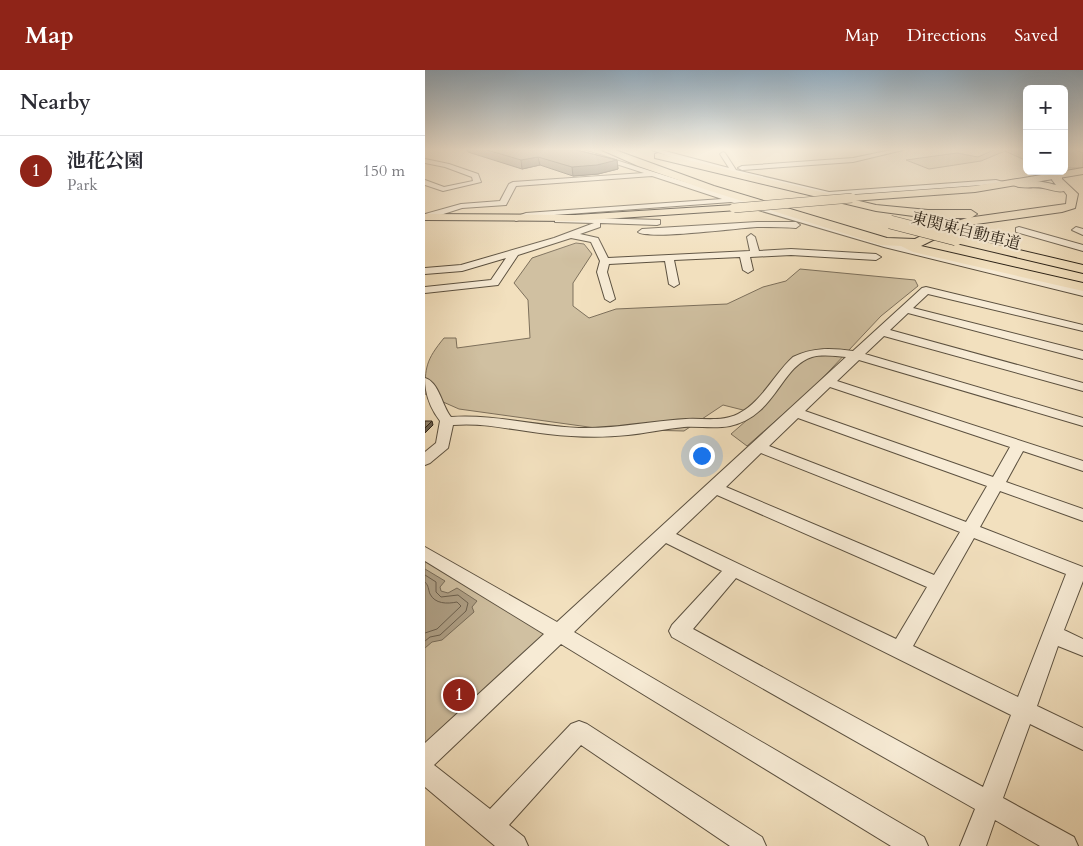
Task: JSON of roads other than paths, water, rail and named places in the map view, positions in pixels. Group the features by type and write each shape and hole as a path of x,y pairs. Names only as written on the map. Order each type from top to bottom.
{"highway":[{"path":"708,186 887,242 905,243 917,243 955,225 1062,209 1071,206 1073,194 1061,186"},
{"path":"730,186 844,217"},
{"name":"東関東自動車道","path":"753,186 1083,278"},
{"path":"778,186 876,208 928,214 991,212"},
{"path":"905,243 903,239 943,223 991,212 1054,202 1063,196 1056,186"},
{"path":"1004,217 988,222 986,227 995,234 1013,242 1083,260"},
{"name":"東関東自動車道","path":"951,241 1083,269"},
{"path":"905,243 913,248 1083,287"}],"main road":[{"path":"425,216 516,218 611,217 735,204 852,198 985,186"}],"street":[{"path":"436,186 443,189 457,186"},
{"path":"425,216 461,206 503,203 512,186"},
{"path":"689,186 735,204 771,212 873,242 1083,293"},
{"path":"798,186 829,194 937,186"},
{"path":"516,218 526,215 735,204"},
{"path":"605,261 644,240 709,218 771,212"},
{"path":"544,218 608,222 644,240 678,246 744,253 822,252 876,256"},
{"path":"425,271 463,268 608,222"},
{"path":"644,240 678,246 749,224 790,225 863,242 873,242"},
{"path":"1019,230 1083,248"},
{"path":"569,235 595,240 605,261 602,272 611,298"},
{"path":"751,237 755,252"},
{"path":"674,284 678,246"},
{"path":"425,290 494,283 514,252"},
{"path":"744,253 748,270"},
{"path":"425,758 550,627 664,535 926,290 1083,328"},
{"path":"906,309 1083,355"},
{"path":"882,332 1083,387"},
{"path":"425,414 445,419 462,419 548,430 587,432 626,431 685,423 729,422 751,412 766,400 792,364 806,355 828,352 856,355 1083,422"},
{"path":"425,382 432,392 437,410 445,419 443,445 425,460"},
{"path":"828,382 1083,466"},
{"path":"795,412 1083,515"},
{"path":"900,650 1019,445"},
{"path":"759,447 1079,572 1052,634 973,846"},
{"path":"714,488 938,584"},
{"path":"664,535 1083,739"},
{"path":"425,553 915,846"},
{"path":"734,569 679,631 1065,846"},
{"path":"1052,634 1083,648"},
{"path":"491,826 579,731 753,846"},
{"path":"425,772 515,846"}],"water":[{"path":"425,569 445,581 440,587 441,591 448,593 457,588 477,601 472,607 474,612 442,640 432,642 425,648"}],"place":[{"name":"池花公園","path":"459,695"}]}
